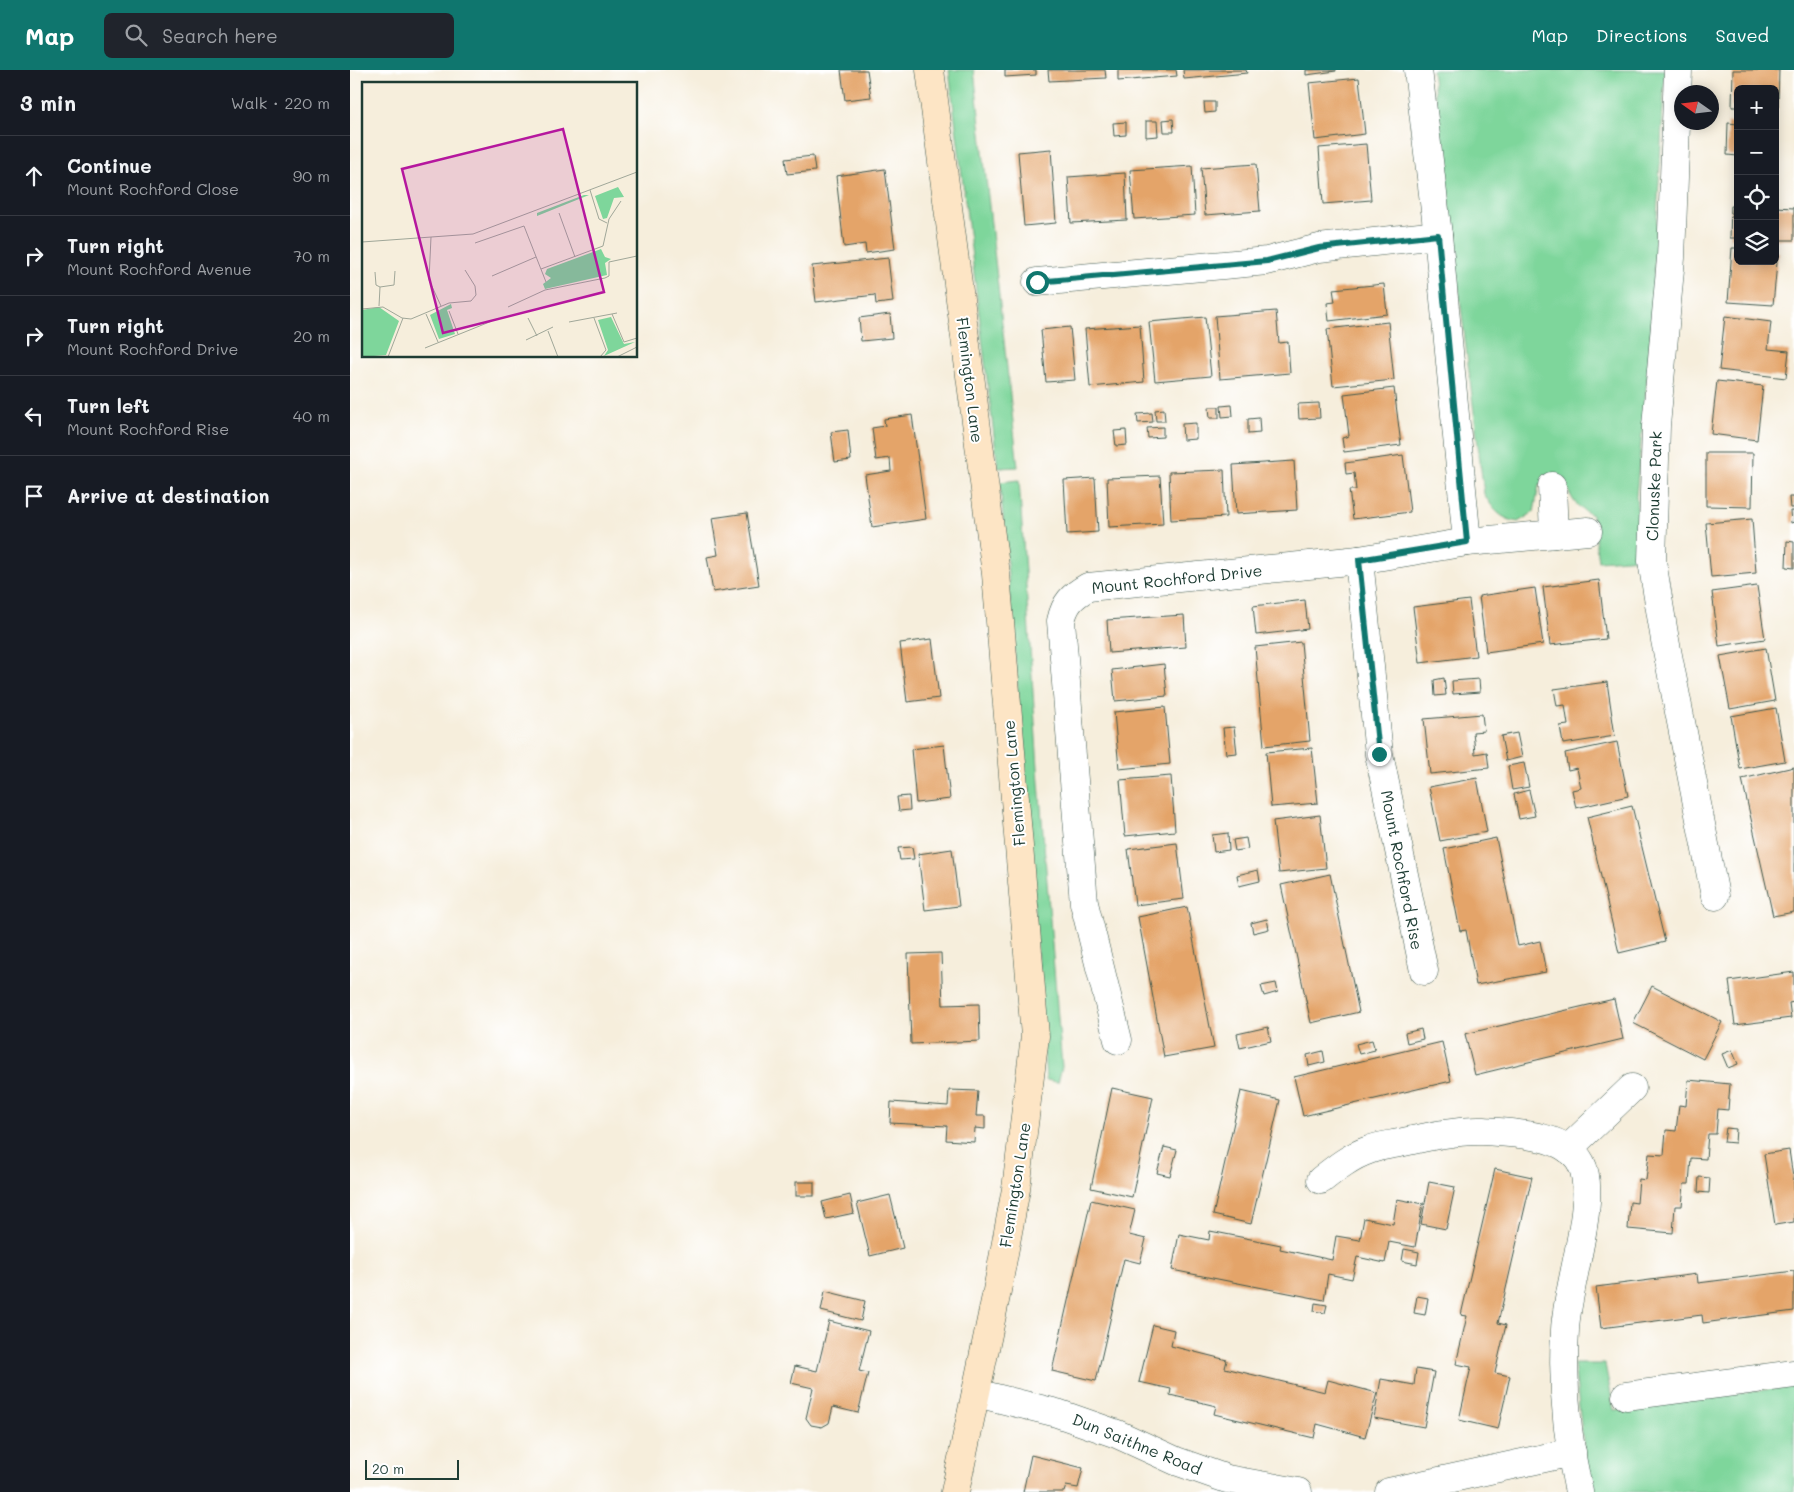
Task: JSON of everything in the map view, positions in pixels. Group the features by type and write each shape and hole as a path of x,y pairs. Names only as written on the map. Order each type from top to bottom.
{"street":[{"name":"Flemington Lane","path":"930,70 996,574 1035,1036 1016,1188 955,1492"},
{"path":"1418,70 1438,235 1467,542"},
{"name":"Clonuske Park","path":"1678,70 1671,258 1656,426 1652,561 1714,896"},
{"path":"1037,282 1267,261 1319,248 1438,235"},
{"path":"1552,486 1554,534"},
{"name":"Mount Rochford Drive","path":"1118,1040 1084,903 1061,621 1064,607 1074,595 1088,587 1359,560 1467,542 1588,531"},
{"name":"Mount Rochford Rise","path":"1359,560 1379,754 1424,971"},
{"path":"1568,1149 1632,1088"},
{"path":"1321,1180 1343,1163 1369,1150 1476,1131 1515,1133 1553,1141 1568,1149 1581,1163 1587,1190 1565,1329 1564,1383 1579,1492"},
{"path":"1626,1396 1794,1374"},
{"name":"Dun Saithne Road","path":"976,1393 1057,1413 1117,1434 1176,1461 1227,1479 1298,1492"},
{"path":"1389,1492 1572,1452"}],"green space":[{"path":"949,70 974,70 1018,467 998,468"},
{"path":"1432,70 1665,70 1650,347 1636,496 1641,558 1598,561 1592,515 1581,509 1574,502 1565,482 1539,485 1534,512 1518,522 1502,516 1484,494"},
{"path":"1019,480 1039,783 1062,1067 1058,1082 1046,1080 1025,774 1000,482"},
{"path":"1574,1364 1605,1364 1614,1410 1794,1386 1794,1492 1589,1492"}],"building":[{"path":"841,70 867,70 871,97 845,100"},
{"path":"1005,70 1036,70 1036,75 1005,77"},
{"path":"1048,70 1105,70 1106,78 1049,81"},
{"path":"1118,70 1176,70 1177,76 1118,81"},
{"path":"1183,70 1246,70 1247,73 1184,79"},
{"path":"1306,70 1336,70 1336,71 1306,75"},
{"path":"1733,70 1779,70 1779,85 1734,85 1734,107 1732,107"},
{"path":"1359,78 1365,134 1315,140 1309,83"},
{"path":"1204,102 1215,102 1215,112 1205,113"},
{"path":"1173,119 1174,132 1164,132 1163,120"},
{"path":"1146,121 1157,121 1158,136 1146,137"},
{"path":"1126,122 1126,135 1114,136 1113,123"},
{"path":"1728,123 1734,124 1734,156 1727,155"},
{"path":"1366,144 1371,200 1323,204 1319,148"},
{"path":"1051,149 1056,223 1024,226 1018,152"},
{"path":"813,156 815,171 787,174 785,159"},
{"path":"1256,164 1260,211 1205,215 1201,168"},
{"path":"1192,166 1195,215 1134,219 1130,170"},
{"path":"885,169 895,249 866,253 865,244 844,247 836,176"},
{"path":"1125,173 1127,220 1071,223 1068,177"},
{"path":"1731,206 1734,206 1734,238 1730,238"},
{"path":"1779,207 1794,208 1794,240 1779,240"},
{"path":"1732,248 1734,248 1734,265 1777,265 1773,305 1728,302"},
{"path":"888,258 893,302 876,304 875,295 816,302 812,266"},
{"path":"1384,284 1387,314 1329,321 1327,303 1335,302 1333,289"},
{"path":"1276,311 1279,343 1288,342 1290,373 1220,379 1215,316"},
{"path":"890,314 892,338 861,341 859,318"},
{"path":"1725,316 1771,322 1768,349 1789,351 1786,378 1719,370"},
{"path":"1205,317 1211,376 1155,381 1149,322"},
{"path":"1388,322 1394,380 1333,386 1327,329"},
{"path":"1140,325 1144,382 1090,387 1085,329"},
{"path":"1070,327 1075,380 1046,382 1041,330"},
{"path":"1717,381 1763,386 1757,440 1711,434"},
{"path":"1394,388 1401,445 1344,452 1342,438 1349,436 1344,394"},
{"path":"1319,403 1320,418 1299,419 1298,404"},
{"path":"1232,405 1233,416 1222,417 1221,406"},
{"path":"1209,407 1219,407 1219,418 1210,418"},
{"path":"1164,409 1165,421 1156,421 1155,410"},
{"path":"1152,413 1153,422 1138,423 1137,414"},
{"path":"912,415 926,519 872,527 865,475 891,471 890,458 876,460 872,428 885,426 884,419"},
{"path":"1259,418 1260,433 1248,434 1248,419"},
{"path":"1196,423 1196,439 1183,440 1182,424"},
{"path":"1163,427 1163,437 1148,438 1147,428"},
{"path":"848,430 851,460 835,462 831,432"},
{"path":"1126,430 1127,445 1116,446 1114,431"},
{"path":"1706,453 1753,453 1752,507 1706,506"},
{"path":"1403,455 1410,512 1353,519 1349,490 1356,490 1354,473 1346,474 1345,463"},
{"path":"1294,461 1297,510 1236,514 1233,465"},
{"path":"1224,470 1226,517 1171,520 1169,472"},
{"path":"1160,476 1163,524 1109,527 1107,478"},
{"path":"1095,478 1098,532 1067,534 1064,480"},
{"path":"1789,497 1794,497 1794,508 1790,508"},
{"path":"1790,511 1794,511 1794,522 1791,523"},
{"path":"747,513 759,585 713,592 707,557 718,555 712,518"},
{"path":"1752,519 1756,573 1711,577 1706,523"},
{"path":"1787,541 1794,542 1794,568 1786,567"},
{"path":"1599,580 1606,639 1550,645 1543,587"},
{"path":"1757,586 1765,639 1719,646 1712,592"},
{"path":"1535,588 1543,644 1486,652 1479,596"},
{"path":"1305,600 1308,629 1256,635 1253,606"},
{"path":"1469,600 1476,656 1420,663 1413,607"},
{"path":"1184,615 1186,647 1109,653 1107,620"},
{"path":"932,639 939,698 907,702 900,643"},
{"path":"1301,642 1310,741 1264,746 1255,647"},
{"path":"1766,648 1775,701 1730,709 1720,656"},
{"path":"1164,664 1167,696 1115,701 1112,670"},
{"path":"1444,678 1446,695 1435,696 1434,680"},
{"path":"1479,679 1480,692 1453,694 1452,681"},
{"path":"1607,682 1615,736 1563,744 1560,726 1568,725 1565,705 1557,706 1554,689"},
{"path":"1165,707 1170,764 1119,769 1114,712"},
{"path":"1776,708 1785,761 1740,769 1731,716"},
{"path":"1482,714 1484,731 1473,732 1475,754 1487,752 1489,768 1430,774 1424,719"},
{"path":"1234,727 1237,753 1226,754 1223,728"},
{"path":"1517,733 1522,757 1506,761 1501,736"},
{"path":"1617,742 1628,796 1576,808 1572,790 1581,788 1577,768 1568,770 1565,753"},
{"path":"944,745 950,799 916,803 911,749"},
{"path":"1312,748 1318,803 1271,807 1266,752"},
{"path":"1524,763 1529,787 1512,790 1508,766"},
{"path":"1794,767 1794,912 1773,916 1742,779"},
{"path":"1171,776 1175,831 1125,836 1120,780"},
{"path":"1477,778 1487,832 1440,841 1429,787"},
{"path":"1529,790 1535,816 1519,819 1514,794"},
{"path":"909,796 910,810 899,811 897,797"},
{"path":"1632,806 1665,942 1619,953 1587,817"},
{"path":"1320,815 1326,868 1279,873 1273,821"},
{"path":"1228,833 1229,850 1214,852 1212,835"},
{"path":"1246,838 1248,849 1235,851 1233,840"},
{"path":"1496,838 1518,946 1540,941 1546,972 1476,985 1466,930 1460,931 1444,849"},
{"path":"1177,843 1184,899 1135,905 1128,849"},
{"path":"912,847 914,859 900,860 898,848"},
{"path":"952,849 959,906 925,910 918,854"},
{"path":"1258,870 1260,881 1239,886 1237,875"},
{"path":"1330,874 1359,1012 1311,1023 1281,885"},
{"path":"1187,907 1214,1048 1164,1057 1138,917"},
{"path":"1267,919 1269,929 1253,933 1251,923"},
{"path":"941,953 943,1005 979,1004 980,1041 911,1044 908,954"},
{"path":"1794,972 1794,1002 1789,1003 1791,1018 1735,1025 1729,981"},
{"path":"1276,983 1278,992 1264,996 1261,986"},
{"path":"1652,986 1722,1022 1703,1059 1633,1023"},
{"path":"1614,999 1623,1039 1475,1075 1465,1034"},
{"path":"1268,1027 1271,1041 1240,1048 1237,1034"},
{"path":"1421,1029 1423,1039 1407,1043 1405,1033"},
{"path":"1372,1040 1375,1050 1359,1054 1356,1044"},
{"path":"1442,1042 1451,1081 1303,1116 1294,1077"},
{"path":"1732,1050 1738,1064 1728,1068 1722,1054"},
{"path":"1323,1051 1325,1062 1309,1066 1307,1055"},
{"path":"1688,1080 1730,1084 1728,1110 1718,1109 1716,1134 1708,1134 1706,1159 1691,1158 1689,1184 1684,1184 1682,1206 1675,1206 1673,1233 1628,1229 1630,1202 1637,1203 1639,1179 1646,1180 1649,1154 1664,1155 1666,1130 1676,1131 1679,1105 1686,1106"},
{"path":"1112,1088 1153,1097 1132,1197 1091,1188"},
{"path":"949,1090 978,1091 976,1116 985,1116 985,1129 975,1128 974,1142 946,1140 947,1126 890,1123 891,1102 948,1106"},
{"path":"1241,1091 1280,1100 1251,1224 1213,1215"},
{"path":"1726,1128 1736,1129 1735,1143 1724,1142"},
{"path":"1164,1147 1177,1150 1170,1176 1157,1173"},
{"path":"1789,1150 1794,1184 1794,1222 1775,1225 1764,1154"},
{"path":"1495,1169 1532,1177 1498,1323 1506,1325 1495,1373 1510,1376 1498,1429 1459,1420 1471,1367 1456,1364 1467,1316 1461,1315"},
{"path":"1699,1177 1710,1178 1709,1193 1698,1192"},
{"path":"796,1182 814,1182 814,1196 796,1196"},
{"path":"1429,1182 1455,1187 1446,1229 1421,1224"},
{"path":"850,1195 854,1213 826,1219 822,1202"},
{"path":"890,1195 903,1248 870,1256 857,1203"},
{"path":"1397,1199 1423,1204 1415,1247 1389,1242 1385,1263 1357,1257 1352,1279 1328,1274 1324,1300 1172,1270 1179,1234 1209,1240 1210,1231 1281,1245 1280,1249 1332,1260 1336,1236 1360,1240 1364,1218 1393,1224"},
{"path":"1091,1200 1135,1210 1129,1235 1146,1239 1140,1263 1124,1259 1096,1381 1052,1371"},
{"path":"1404,1249 1419,1252 1417,1264 1402,1261"},
{"path":"1794,1271 1794,1311 1703,1323 1702,1315 1601,1328 1596,1287 1697,1274 1698,1283"},
{"path":"825,1291 865,1301 861,1321 821,1311"},
{"path":"1417,1296 1428,1298 1425,1315 1414,1313"},
{"path":"1315,1303 1327,1305 1325,1313 1314,1311"},
{"path":"829,1321 869,1331 859,1371 868,1373 858,1413 833,1407 829,1423 822,1427 811,1425 806,1418 813,1388 791,1383 795,1366 817,1371"},
{"path":"1153,1325 1174,1330 1171,1346 1227,1360 1225,1368 1325,1392 1328,1380 1377,1393 1365,1437 1317,1424 1314,1438 1214,1414 1216,1406 1170,1395 1171,1389 1139,1382"},
{"path":"1416,1369 1434,1372 1424,1427 1374,1418 1381,1379 1414,1385"},
{"path":"1031,1455 1083,1468 1078,1488 1066,1486 1064,1492 1023,1492"}],"route":[{"path":"1037,282 1267,261 1319,248 1438,235 1467,542 1359,560 1379,754"}]}
